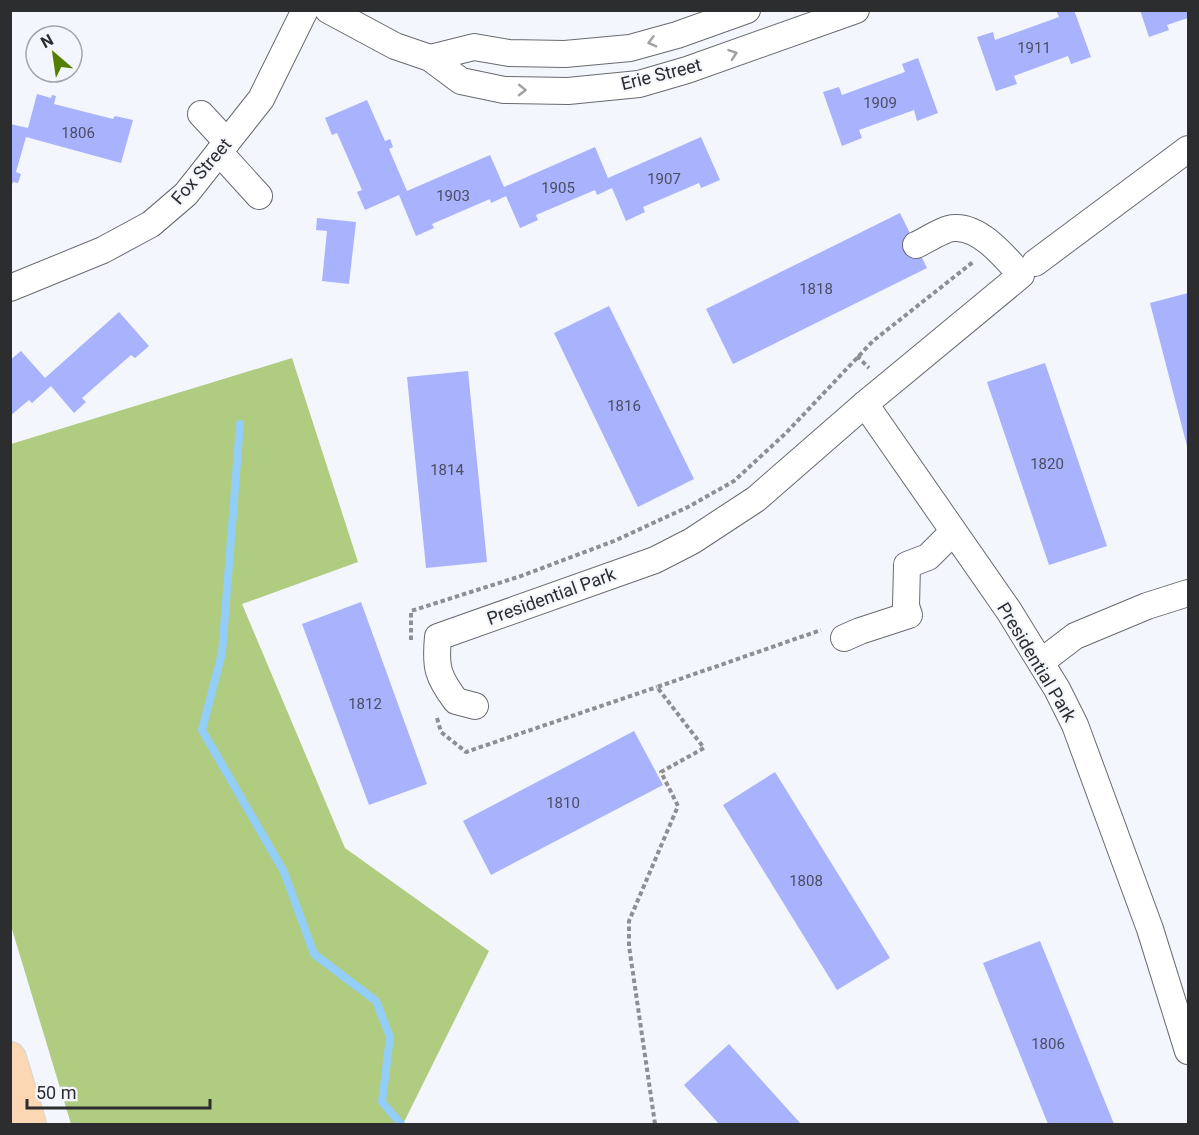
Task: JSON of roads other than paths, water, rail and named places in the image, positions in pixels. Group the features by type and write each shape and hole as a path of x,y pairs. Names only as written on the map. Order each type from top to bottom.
{"main road":[{"path":"10,1058 30,1125"}],"street":[{"name":"Fox Street","path":"10,288 103,250 151,224 186,194 261,99 304,10"},
{"name":"Erie Street","path":"328,10 395,46 430,58 461,81 504,90 567,91 639,84 687,70 856,10"},
{"name":"Erie Street","path":"430,58 474,47 509,53 565,54 630,48 677,35 747,10"},
{"path":"490,87 494,50"},
{"path":"201,114 259,196"},
{"name":"Presidential Park","path":"475,706 456,701 441,680 436,656 438,637 655,560 692,541 756,499 865,404 1028,269 1188,149"},
{"path":"916,245 953,227 976,233 1028,269"},
{"name":"Presidential Park","path":"865,404 1041,662 1075,725 1150,929 1188,1051"},
{"path":"835,633 860,631 909,615 906,606 907,565 928,556 954,532"},
{"path":"1041,662 1075,636 1147,606 1188,593"}],"waterway":[{"path":"240,424 222,653 202,730 284,872 314,954 376,1001 390,1037 382,1102 401,1124"}]}
